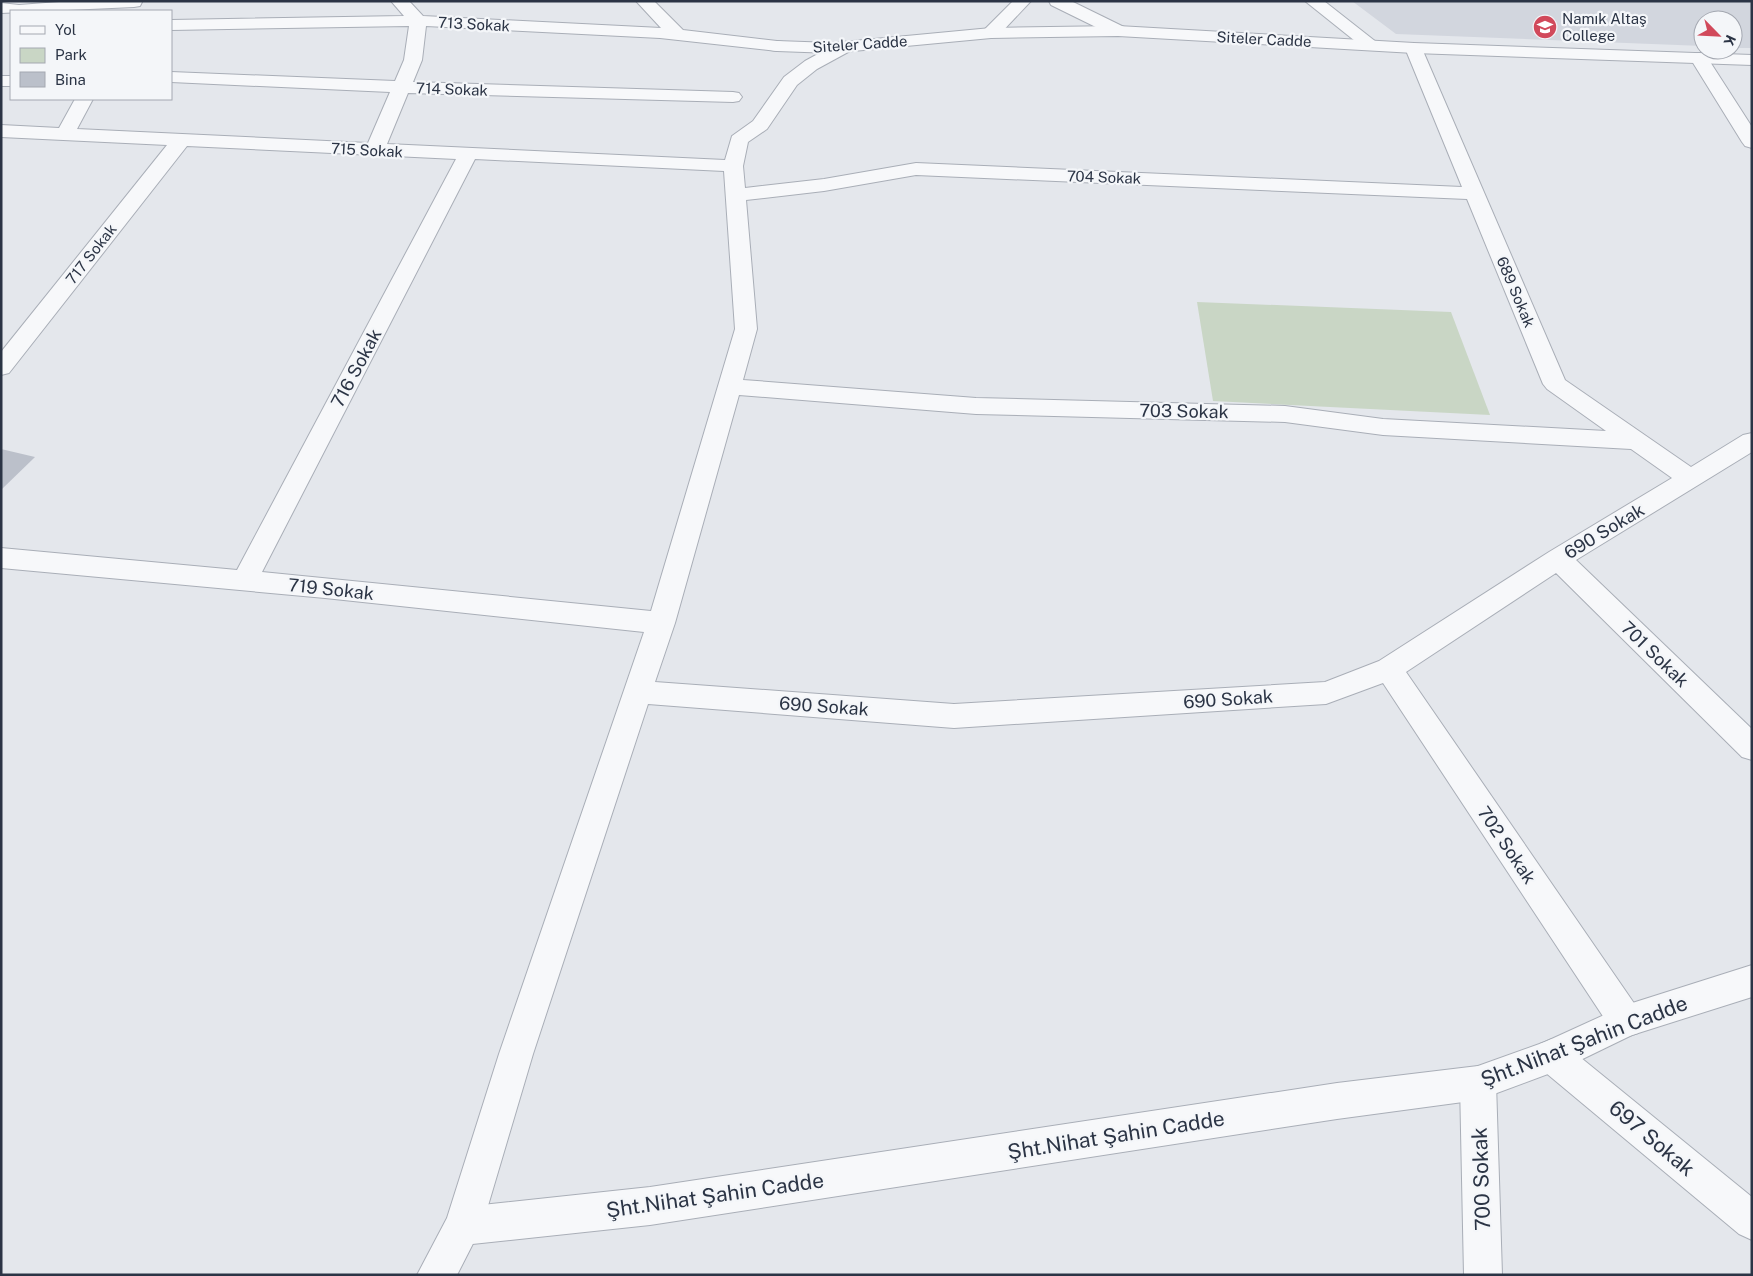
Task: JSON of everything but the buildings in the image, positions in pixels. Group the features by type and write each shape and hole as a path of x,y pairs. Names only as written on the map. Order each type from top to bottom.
{"street":[{"path":"376,150 413,60 418,21 399,1"},
{"path":"644,1 678,35"},
{"path":"991,33 1023,1"},
{"path":"1057,1 1118,31"},
{"path":"1313,1 1371,45"},
{"path":"1,8 19,10 134,2"},
{"name":"713 Sokak","path":"172,25 418,21 678,35 777,46"},
{"name":"Siteler Cadde","path":"777,46 844,47 991,33 1118,31 1414,48 1693,58"},
{"path":"436,1275 463,1226 519,1045 660,623 746,329 736,195 736,153 760,124 790,81 811,65 844,47"},
{"name":"689 Sokak","path":"1414,48 1555,384 1691,478"},
{"path":"1700,60 1752,142"},
{"name":"714 Sokak","path":"172,77 733,98"},
{"path":"65,134 83,100"},
{"name":"715 Sokak","path":"1,132 468,155 736,153"},
{"name":"717 Sokak","path":"1,368 181,140"},
{"name":"716 Sokak","path":"244,580 468,155"},
{"name":"704 Sokak","path":"736,195 824,185 916,169 1474,193"},
{"name":"703 Sokak","path":"730,387 976,406 1285,414 1383,427 1637,441"},
{"name":"690 Sokak","path":"636,692 954,716 1326,692 1389,669 1558,559 1752,441"},
{"name":"719 Sokak","path":"1,558 244,580 660,623"},
{"name":"701 Sokak","path":"1558,559 1752,748"},
{"name":"702 Sokak","path":"1389,669 1626,1021"},
{"name":"Şht.Nihat Şahin Cadde","path":"463,1226 650,1206 1318,1104 1478,1083 1552,1056 1626,1021 1752,981"},
{"name":"697 Sokak","path":"1552,1056 1752,1221"},
{"name":"700 Sokak","path":"1478,1083 1483,1275"}],"shaded area":[{"name":"Namık Altaş College","path":"1352,1 1752,1 1752,48 1743,48 1743,10 1693,10 1693,46 1396,34"}],"green space":[{"path":"1197,302 1451,312 1490,415 1213,401"}],"place":[{"name":"Namık Altaş College","path":"1545,27"}]}
